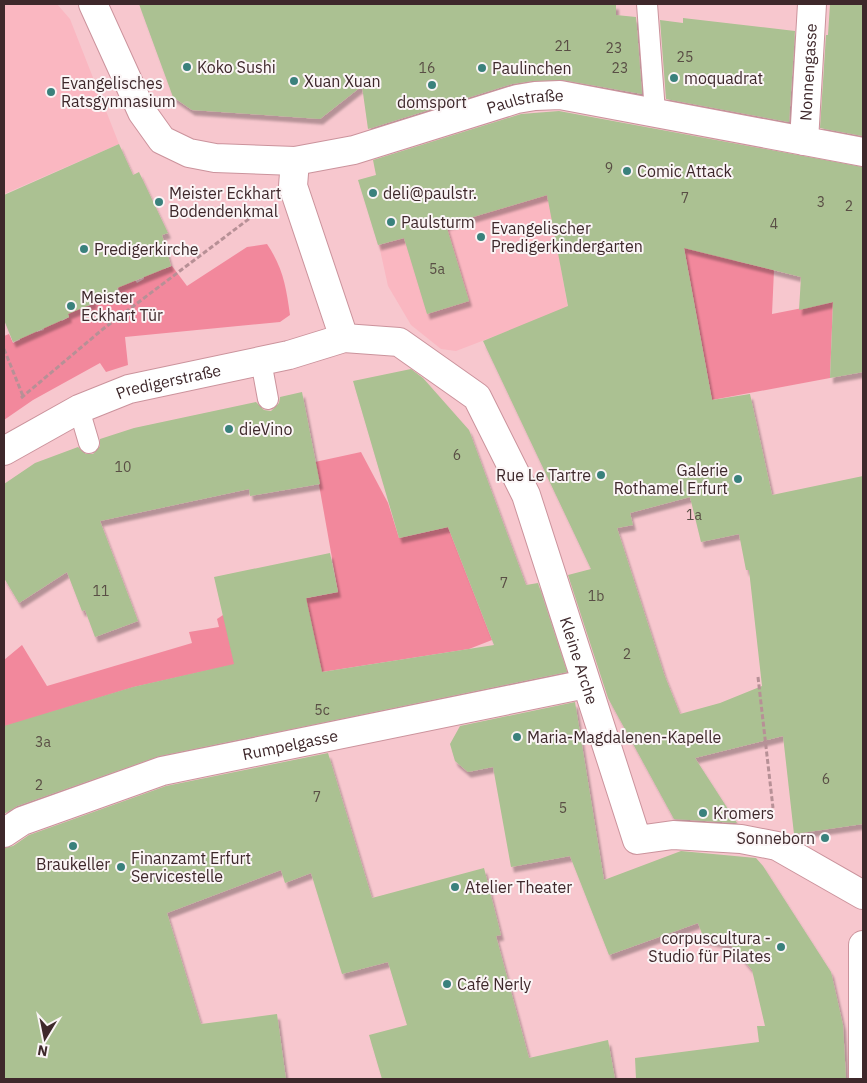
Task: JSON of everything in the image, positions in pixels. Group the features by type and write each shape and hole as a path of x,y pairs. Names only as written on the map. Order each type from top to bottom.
{"street":[{"name":"Paulstraße","path":"94,4 142,112 162,140 189,153 294,173 354,150 517,99 560,95 863,152"},
{"name":"Nonnengasse","path":"804,141 812,4"},
{"path":"294,173 344,338"},
{"name":"Predigerstraße","path":"4,451 78,409 129,389 289,355 344,338 398,342 433,365"},
{"name":"Kleine Arche","path":"433,365 477,396 526,496 638,840 673,835 742,839 777,846 863,895"},
{"name":"Rumpelgasse","path":"4,833 36,816 162,770 312,738 586,684"},
{"path":"863,945 863,1079"}],"lane":[{"path":"647,4 654,112"},
{"path":"261,360 268,399"},
{"path":"78,409 88,443"}],"path":[{"path":"16,402 294,173"},
{"path":"4,348 23,396"},
{"path":"758,677 777,846"}],"shaded area":[{"name":"Evangelisches Ratsgymnasium","path":"4,4 57,4 70,19 119,144 4,194"},
{"name":"Evangelischer Predigerkindergarten","path":"545,122 559,257 568,308 456,351 441,349 411,325 388,286 379,245 404,238"},
{"path":"682,237 737,261 774,270 772,314 833,302 830,378 712,400"},
{"path":"267,244 280,269 287,295 290,315 280,322 125,337 128,365 106,372 100,363 33,400 4,420 4,336 9,334 13,343 20,340 16,330 33,323 37,332 44,330 41,320 58,312 62,321 69,317 66,309 84,300 87,307 95,303 92,297 109,290 111,294 119,291 118,286 134,279 137,283 144,279 143,275 162,266 164,269 172,266 187,286 247,247"},
{"path":"361,452 388,503 399,538 448,527 492,640 469,649 322,672 228,666 134,687 49,713 37,772 4,785 4,660 22,645 47,686 192,643 189,632 219,627 217,619 223,615 338,592 315,462"}],"building":[{"path":"139,4 616,4 616,15 636,17 642,94 563,80 532,81 512,84 368,129 362,86 320,119 192,110 173,97"},
{"path":"830,4 863,4 863,136 820,128"},
{"path":"683,18 795,31 789,122 666,99 660,20 683,23"},
{"path":"559,111 863,167 863,372 830,378 833,302 799,310 801,277 684,248 712,400 750,394 772,495 863,476 863,824 794,834 783,736 695,758 737,823 674,819 608,698 568,575 591,569 483,341 568,306 547,195 446,225 469,301 427,314 404,238 378,245 358,180 376,175 373,160 521,114","holes":["690,497 701,542 739,534 746,570 749,570 762,686 720,703 680,714 664,674 617,528 633,525 630,513"]},
{"name":"Predigerkirche","path":"119,144 133,175 139,172 168,233 162,235 171,266 117,288 118,291 93,299 94,303 68,314 69,317 13,342 4,320 4,195"},
{"path":"411,369 423,378 469,430 526,585 538,583 567,672 159,756 17,806 4,814 4,726 133,687 234,664 214,577 330,553 338,592 306,598 322,672 494,645 448,527 399,538 353,381"},
{"path":"302,392 320,484 250,496 249,489 100,521 138,621 95,637 85,610 82,611 67,572 19,603 4,578 4,484 35,463 78,447 86,454 93,454 100,446 100,439 134,428 256,402 264,410 271,411 279,403 280,397"},
{"path":"575,702 604,880 681,851 756,858 831,972 843,1025 846,1079 636,1079 635,1058 759,1042 757,1026 765,1026 752,970 731,945 704,939 698,923 609,955 570,856 511,867 493,767 468,772 455,761 450,744 460,726"},
{"path":"328,753 372,898 484,868 501,935 496,936 529,1058 608,1040 615,1079 382,1079 369,1035 407,1025 388,962 342,974 311,873 285,883 281,870 167,913 201,1024 277,1014 286,1079 4,1079 4,848 13,846 29,835 166,786"}],"place":[{"name":"Koko Sushi","path":"187,67"},
{"name":"Paulinchen","path":"482,68"},
{"name":"moquadrat","path":"674,78"},
{"name":"Xuan Xuan","path":"294,81"},
{"name":"domsport","path":"432,85"},
{"name":"Evangelisches Ratsgymnasium","path":"51,92"},
{"name":"Comic Attack","path":"627,171"},
{"name":"deli@paulstr.","path":"373,193"},
{"name":"Meister Eckhart Bodendenkmal","path":"159,202"},
{"name":"Paulsturm","path":"391,222"},
{"name":"Evangelischer Predigerkindergarten","path":"481,237"},
{"name":"Predigerkirche","path":"84,249"},
{"name":"Meister Eckhart Tür","path":"71,306"},
{"name":"dieVino","path":"229,429"},
{"name":"Rue Le Tartre","path":"601,475"},
{"name":"Galerie Rothamel Erfurt","path":"738,479"},
{"name":"Maria-Magdalenen-Kapelle","path":"517,737"},
{"name":"Kromers","path":"703,813"},
{"name":"Sonneborn","path":"825,838"},
{"name":"Braukeller","path":"73,846"},
{"name":"Finanzamt Erfurt Servicestelle","path":"121,867"},
{"name":"Atelier Theater","path":"455,887"},
{"name":"corpuscultura - Studio für Pilates","path":"781,947"},
{"name":"Café Nerly","path":"447,984"}]}
